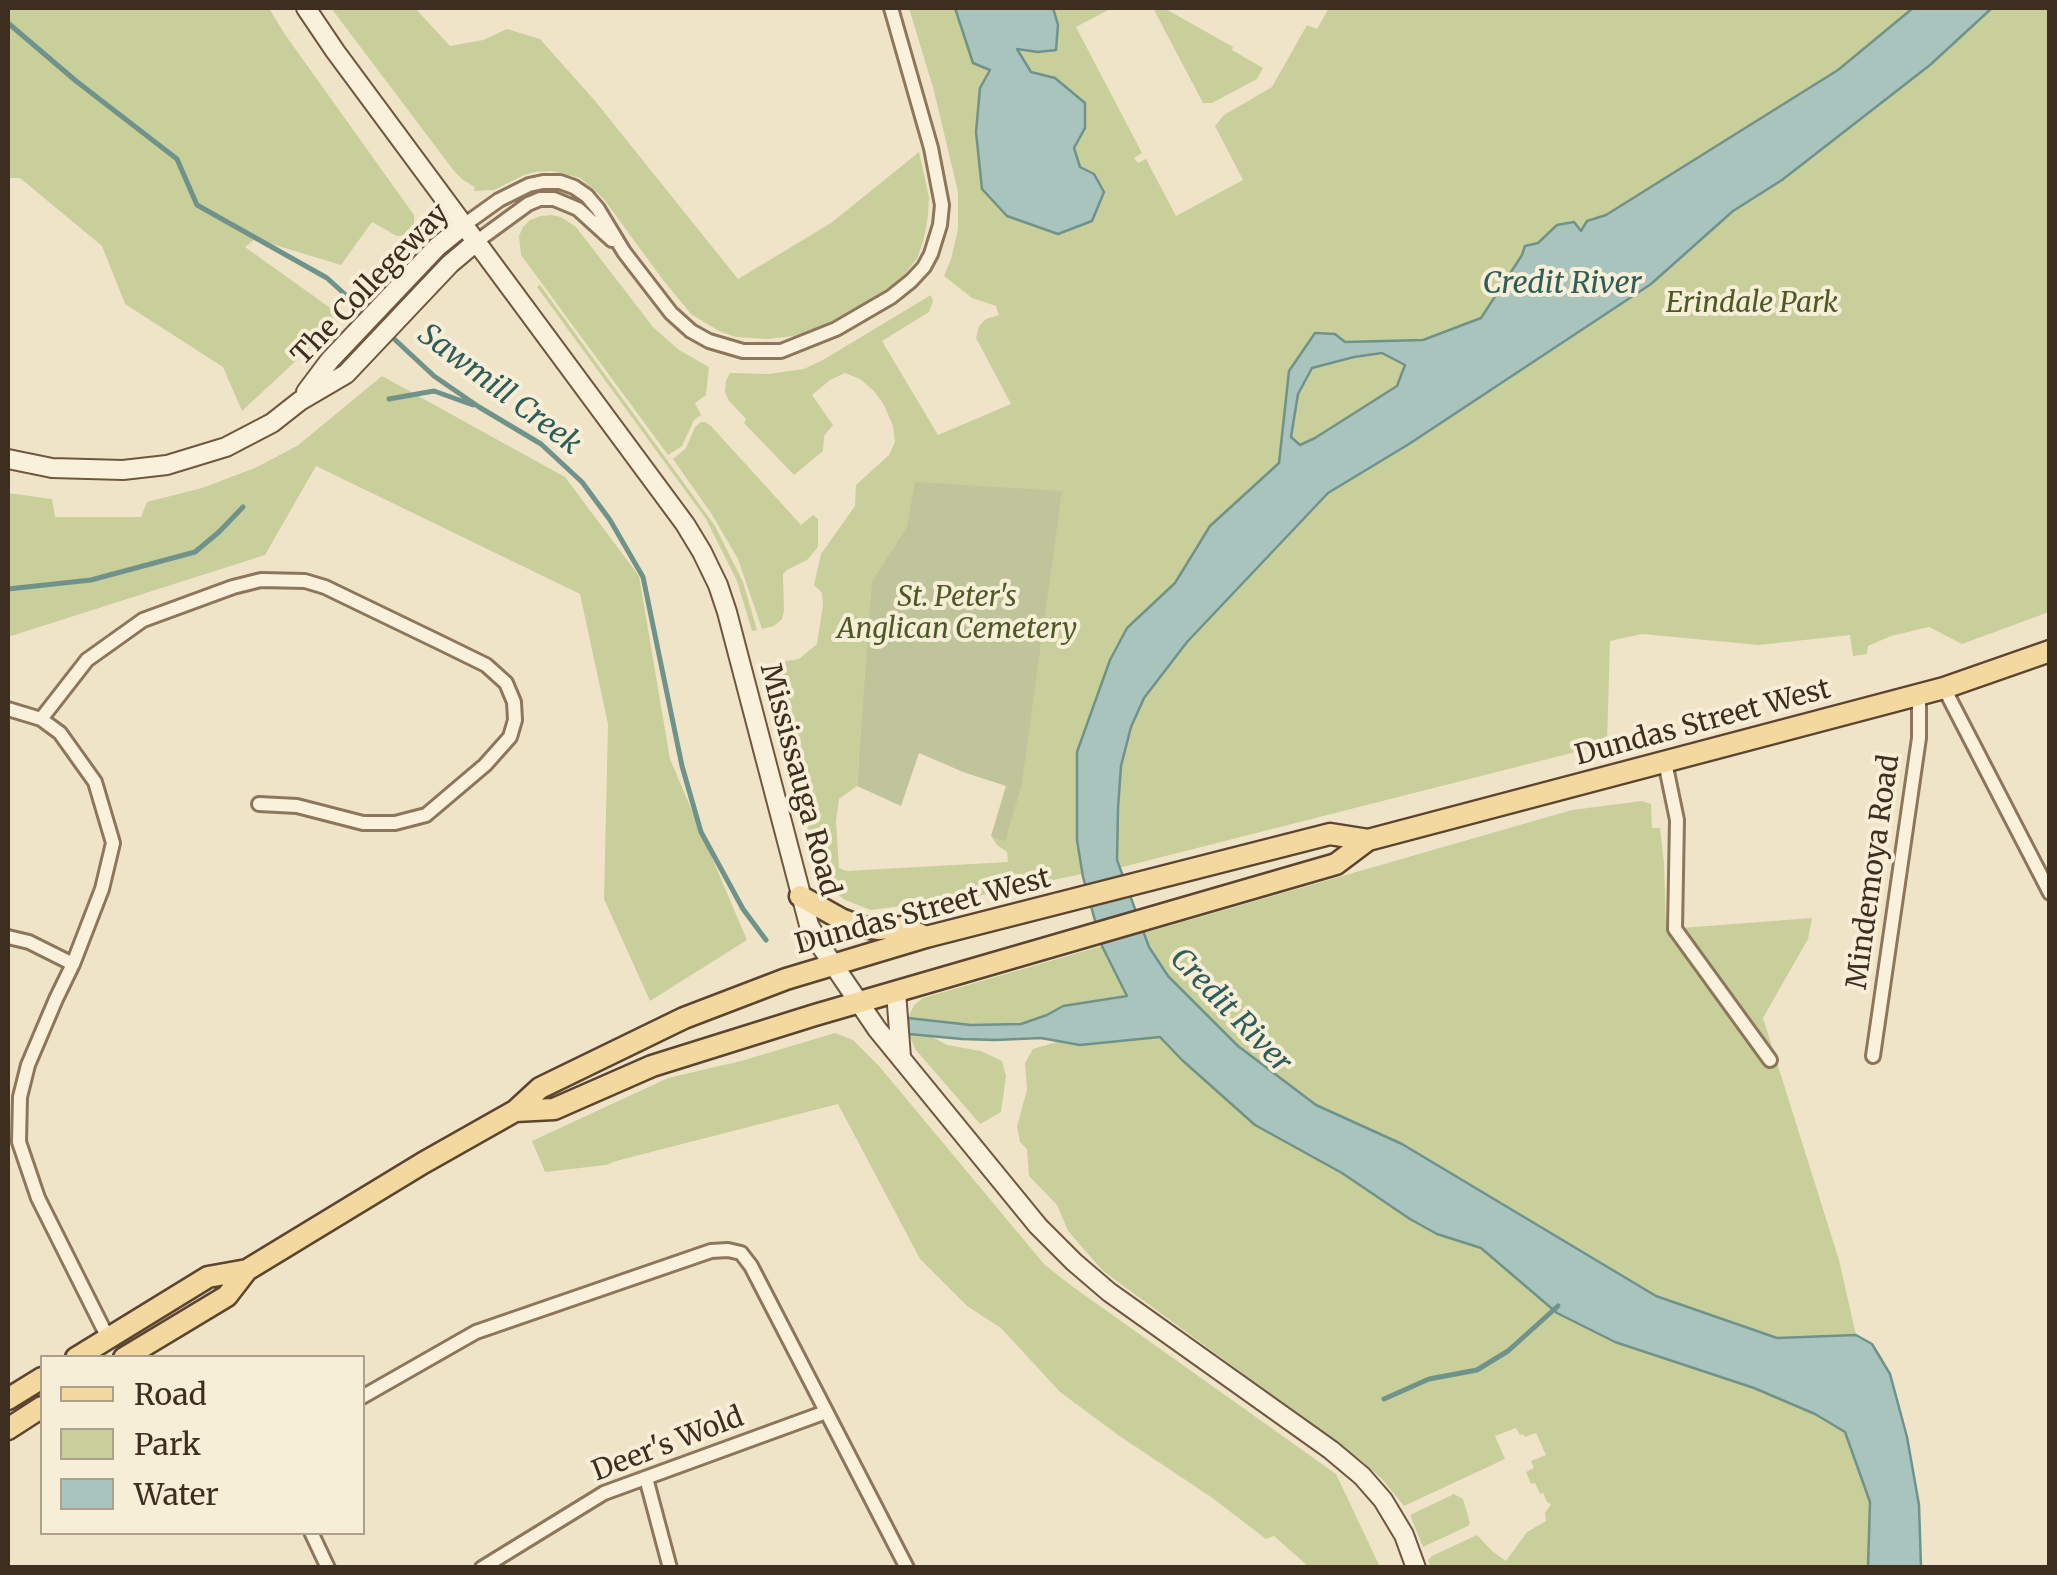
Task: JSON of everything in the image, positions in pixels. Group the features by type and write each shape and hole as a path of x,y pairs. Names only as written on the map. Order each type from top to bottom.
{"main road":[{"name":"Mississauga Road","path":"306,8 686,524 702,552 727,612 810,925 859,1003 1038,1226 1109,1292 1332,1450 1362,1476 1383,1500 1404,1535 1416,1568"},
{"name":"The Collegeway","path":"300,401 330,360 404,281 464,225"},
{"name":"The Collegeway","path":"8,459 52,468 123,470 167,465 226,447 272,423 346,374 419,295 476,242"},
{"name":"Dundas Street West","path":"516,1111 554,1108 652,1066 1336,864 1368,840 1920,695 2050,650"},
{"name":"Dundas Street West","path":"81,1355 208,1277 247,1270 516,1111 540,1088 612,1051 733,998 926,937 1330,834 1368,840"},
{"path":"800,896 862,927 903,927 926,937"},
{"path":"896,992 901,1058"},
{"name":"Dundas Street West","path":"129,1355 228,1296 247,1270"},
{"path":"8,1399 40,1379"},
{"path":"8,1428 40,1408"}],"street":[{"name":"The Collegeway","path":"464,225 530,185 560,182 587,196 671,313 709,341 743,351 781,350 836,329 910,281 932,254 940,225 942,205 931,148 892,8"},
{"name":"The Collegeway","path":"476,242 528,204 554,199 578,209 624,252"},
{"path":"41,718 87,660 143,620 261,580 306,581 325,587 486,666 506,683 514,702 515,720 510,737 426,815 395,822 363,822 297,806 259,804"},
{"path":"1944,688 2050,893"},
{"name":"Mindemoya Road","path":"1873,1056 1919,738 1920,695"},
{"path":"8,709 41,718 60,732 96,782 112,843 102,890 74,964 28,1064 20,1097 19,1142 38,1198 108,1338"},
{"path":"1665,762 1677,820 1675,929 1770,1060"},
{"path":"8,937 30,942 74,964"},
{"path":"365,1395 476,1332 712,1251 742,1253 907,1568"},
{"name":"Deer's Wold","path":"482,1568 604,1493 826,1412"},
{"path":"646,1478 670,1568"},
{"path":"312,1535 328,1568"}],"green space":[{"path":"8,8 269,8 414,215 414,235 397,236 372,222 341,265 255,239 245,247 343,317 242,411 223,367 125,304 102,246 20,178 8,178"},
{"path":"331,8 415,8 450,46 483,40 507,29 540,39 596,102 738,279 831,223 919,152 929,197 917,259 900,280 822,326 794,336 768,339 736,337 719,331 691,314 603,198 580,178 552,171 535,172 494,190 474,191 475,187 454,171"},
{"name":"Erindale Park","path":"909,8 955,8 973,63 991,70 980,88 976,132 982,189 1080,168 1074,148 1085,128 1055,78 1031,72 1016,48 1038,52 1058,25 1053,8 1112,8 1076,27 1142,153 1134,158 1138,163 1146,159 1176,216 1243,180 1215,126 1224,115 1272,87 1307,25 1317,29 1329,8 2049,8 2049,612 1962,644 1929,627 1891,636 1868,646 1867,654 1853,656 1850,635 1759,645 1642,634 1610,641 1607,744 1083,877 1082,874 977,896 871,910 845,900 825,885 817,865 763,670 767,668 784,726 771,666 799,659 817,644 823,605 822,593 814,585 821,554 855,506 856,485 889,455 895,442 893,426 884,405 860,379 845,373 830,380 812,395 833,425 824,436 823,451 794,475 744,423 746,419 725,392 726,381 730,373 769,374 804,369 931,295 929,312 882,341 938,435 1011,404 976,338 986,319 999,315 996,306 972,298 944,276 958,229 958,192","holes":["970,722 1021,789 1005,840 991,836 1007,852 1008,862 846,871 839,868 839,799 857,786 859,755"]},
{"path":"1153,8 1164,8 1233,47 1232,50 1263,68 1257,79 1212,103 1203,103"},
{"path":"552,215 576,227 653,327 679,350 709,367 706,395 695,403 701,415 694,420 682,446 668,455 521,255 519,236 523,227 530,220"},
{"path":"540,285 715,526 743,582 757,630 752,631 737,581 706,519 537,287"},
{"path":"382,376 565,477 639,576 670,759 747,940 650,1001 604,899 608,724 580,594 316,466 265,555 8,637 8,493 52,499 55,517 141,517 147,502 202,488 255,468 297,446"},
{"path":"701,422 711,426 801,525 813,515 818,519 818,547 807,560 783,574 784,611 774,626 762,629 738,559 673,459 686,448"},
{"name":"St. Peter's Anglican Cemetery","path":"915,482 1062,491 1021,789 1005,841 991,836 1006,786 919,753 901,806 857,786 872,582 907,527"},
{"path":"1642,801 1651,804 1652,828 1660,828 1666,926 1812,918 1808,939 1763,1018 1839,1260 1856,1335 1777,1338 1656,1296 1402,1144 1316,1105 1238,1046 1168,976 1144,933 1572,810"},
{"path":"1102,946 1128,996 1064,1006 1021,1024 971,1025 908,1018 923,998"},
{"path":"835,1033 853,1040 879,1066 1044,1264 1336,1474 1380,1567 1309,1567 1274,1536 1266,1539 1060,1392 1001,1328 967,1306 920,1259 838,1104 606,1165 545,1172 532,1141 668,1078"},
{"path":"909,1034 931,1036 947,1045 981,1051 1002,1061 1006,1076 1001,1112 980,1124 915,1049"},
{"path":"1160,1037 1182,1060 1410,1219 1437,1234 1481,1248 1615,1342 1754,1388 1846,1432 1870,1502 1868,1567 1430,1567 1428,1560 1432,1556 1477,1535 1506,1561 1527,1532 1546,1521 1545,1513 1551,1504 1535,1483 1531,1484 1526,1472 1534,1468 1531,1461 1546,1455 1536,1433 1525,1437 1516,1428 1495,1436 1505,1459 1404,1506 1362,1461 1103,1271 1068,1231 1057,1205 1029,1176 1027,1149 1020,1142 1017,1126 1027,1090 1025,1063 1033,1049 1057,1042 1080,1045"},
{"path":"1454,1494 1463,1499 1470,1523 1423,1547 1410,1515"}],"water":[{"path":"955,8 1053,8 1058,25 1056,50 1017,49 1031,72 1055,78 1085,103 1085,128 1074,148 1080,167 1094,174 1104,192 1092,221 1058,234 1007,216 982,189 976,132 980,88 990,70 973,63"},
{"name":"Credit River","path":"1913,8 1992,8 1930,65 1782,180 1733,211 1651,284 1328,493 1187,642 1144,698 1131,727 1121,766 1117,860 1149,947 1168,976 1238,1046 1316,1105 1402,1144 1656,1296 1777,1338 1856,1335 1872,1344 1890,1374 1907,1437 1919,1505 1921,1567 1868,1567 1870,1502 1845,1432 1815,1414 1754,1388 1615,1342 1557,1313 1481,1248 1437,1234 1342,1173 1255,1125 1160,1037 1080,1045 1041,1038 962,1039 909,1034 908,1018 971,1025 1021,1024 1063,1006 1127,996 1102,946 1083,877 1077,840 1077,752 1110,660 1127,628 1175,583 1210,526 1279,463 1289,371 1315,333 1335,334 1345,342 1423,340 1481,318 1525,246 1538,243 1557,225 1574,222 1581,231 1587,221 1606,215 1838,70","holes":["1382,353 1405,365 1397,386 1315,438 1300,445 1291,437 1298,394 1312,368"]}],"waterway":[{"name":"Sawmill Creek","path":"8,23 177,159 197,205 327,278 383,329"},
{"name":"Sawmill Creek","path":"391,336 434,376 541,444 582,482 610,520 643,577 682,766 701,832 743,909 766,940"},
{"path":"389,399 434,391 473,405"},
{"path":"8,589 91,580 195,552 243,507"},
{"path":"1384,1399 1429,1379 1477,1370 1508,1351 1558,1306"}]}
